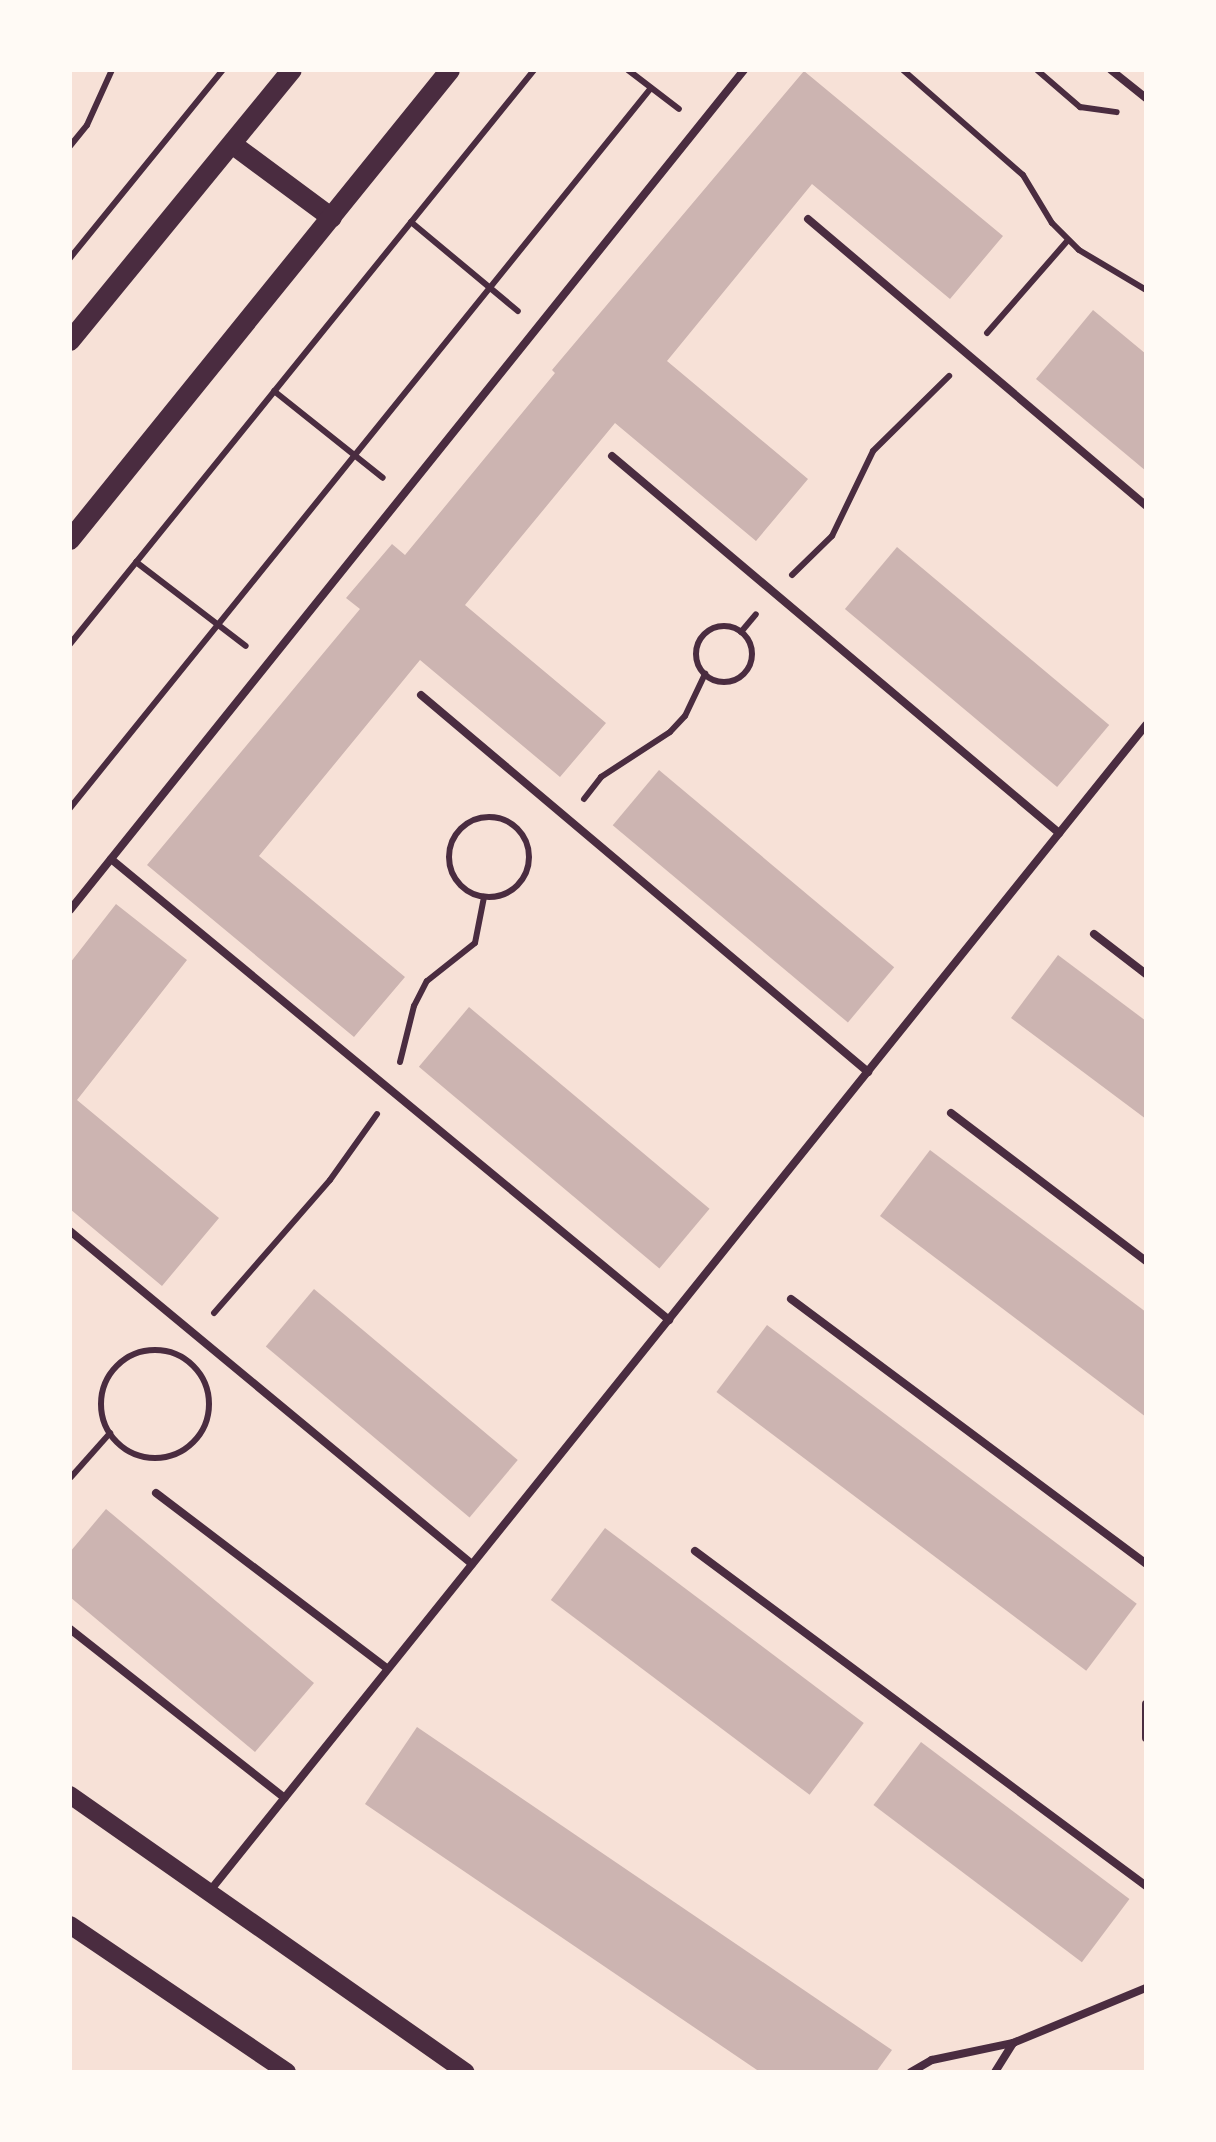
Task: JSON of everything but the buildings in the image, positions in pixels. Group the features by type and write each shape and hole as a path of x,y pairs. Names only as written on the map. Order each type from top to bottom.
{"main road":[{"path":"70,340 292,70"},
{"path":"70,540 450,70"},
{"path":"232,144 332,218"}],"street":[{"path":"70,1795 466,2072"},
{"path":"70,1925 287,2072"}],"lane":[{"path":"70,910 744,70"},
{"path":"1111,70 1146,98"},
{"path":"808,219 1146,506"},
{"path":"612,456 1059,834"},
{"path":"420,696 868,1072"},
{"path":"209,1892 1146,726"},
{"path":"111,859 669,1320"},
{"path":"1094,934 1146,974"},
{"path":"952,1113 1146,1261"},
{"path":"70,1231 472,1564"},
{"path":"791,1299 1146,1564"},
{"path":"156,1493 388,1670"},
{"path":"695,1551 1146,1886"},
{"path":"70,1629 285,1798"},
{"path":"1146,1704 1146,1738"},
{"path":"910,2072 932,2060 1013,2044 1146,1988"},
{"path":"995,2072 1013,2044"}],"path":[{"path":"70,146 87,125 112,70"},
{"path":"70,258 223,70"},
{"path":"70,644 534,70"},
{"path":"628,70 699,125"},
{"path":"903,70 1023,175 1052,223 1068,240 1146,290"},
{"path":"1037,70 1080,107 1126,112"},
{"path":"70,808 651,88"},
{"path":"411,222 537,328"},
{"path":"774,592 832,536 873,451 919,410 1068,240"},
{"path":"274,391 403,494"},
{"path":"136,562 268,663"},
{"path":"568,819 601,777 670,732 685,716 705,674 696,650 706,632 724,626 741,632 751,647 745,672 721,682 705,674"},
{"path":"488,816 514,825 528,846 530,858 522,882 513,890 484,897 463,888 454,877 449,851 462,826 488,816"},
{"path":"175,1353 196,1335 370,1128 391,1089 414,1006 427,980 475,942 484,897"},
{"path":"142,1351 175,1353 203,1378 209,1395 203,1431 175,1455 157,1458 122,1447 110,1433 101,1401 113,1370 142,1351"},
{"path":"70,1489 71,1478 110,1433"}]}
